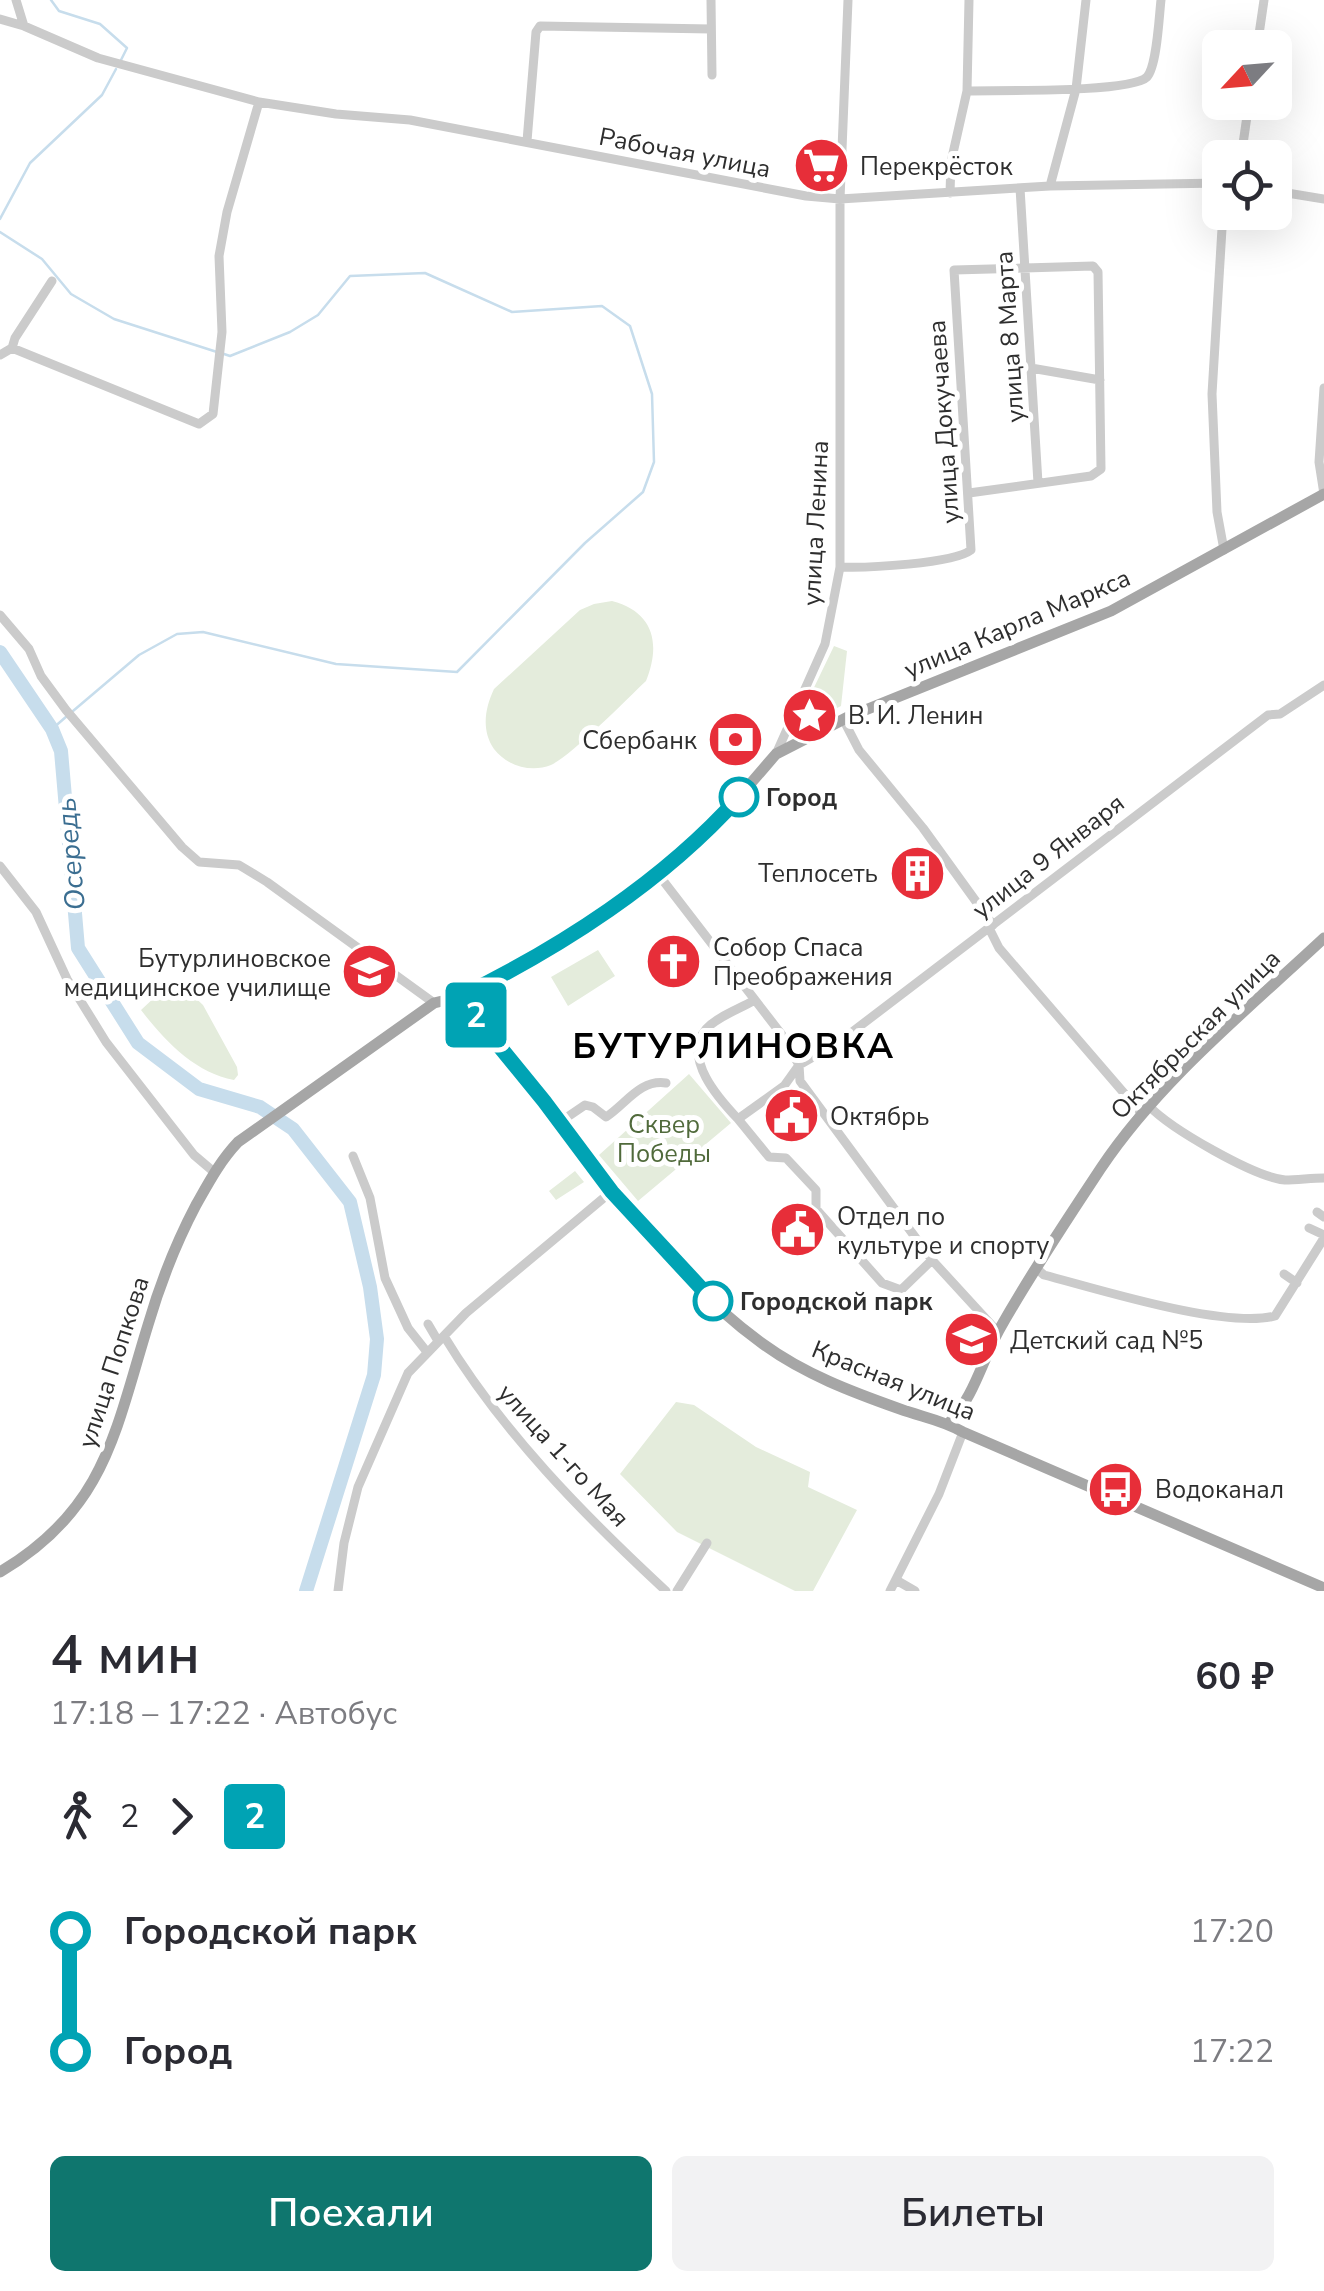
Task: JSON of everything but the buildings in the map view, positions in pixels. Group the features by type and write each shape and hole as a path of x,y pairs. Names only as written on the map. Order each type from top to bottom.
{"main road":[{"name":"улица Карла Маркса","path":"776,754 843,719 1097,618 1324,494"},
{"name":"улица Ленина","path":"238,1142 434,1003 459,997 511,971 658,874 720,819 776,754"},
{"name":"Октябрьская улица","path":"949,1423 964,1407 998,1332 1036,1270 1104,1164 1145,1110 1324,938"},
{"name":"Красная улица","path":"459,997 612,1192 695,1284 764,1345 808,1372 949,1423 1324,1588"},
{"name":"улица Попкова","path":"0,1572 58,1530 97,1476 124,1410 163,1281 186,1224 214,1172 238,1142"}],"street":[{"path":"16,0 24,26"},
{"path":"712,0 712,75"},
{"name":"улица Ленина","path":"776,754 826,644 840,567 840,200 848,0"},
{"path":"950,193 951,162 967,91 969,0"},
{"path":"1050,186 1076,89 1086,0"},
{"path":"967,91 1133,84 1149,75 1161,0"},
{"path":"1260,30 1264,0"},
{"name":"Рабочая улица","path":"0,19 98,58 260,102 410,120 787,193 840,200 1050,186 1202,183"},
{"path":"527,141 536,32 540,26 712,30"},
{"path":"12,348 199,424 213,414 222,332 219,256 227,212 260,102"},
{"name":"улица 8 Марта","path":"1020,188 1038,483"},
{"path":"1292,193 1324,199"},
{"path":"1222,230 1212,394 1216,512 1224,550"},
{"path":"968,493 1100,472 1102,464 1096,268 1024,266"},
{"name":"улица Докучаева","path":"840,567 866,568 969,553 973,544 952,276 958,268 1024,266"},
{"path":"0,356 12,348 52,281"},
{"path":"1031,368 1100,380"},
{"path":"1324,388 1319,456 1324,494"},
{"path":"0,615 28,649 41,676 66,710 199,862 239,865 434,1003"},
{"name":"улица 9 Января","path":"799,1065 839,1042 1268,714 1280,714 1324,685"},
{"path":"843,719 859,750 923,828 991,926 999,948 1145,1110 1218,1153 1281,1180 1324,1178"},
{"path":"0,866 36,912 67,980 106,1042 178,1136 214,1172"},
{"path":"658,874 782,1035 799,1065 800,1081 932,1260 998,1332"},
{"path":"754,1000 702,1033 702,1072 707,1083 769,1157 786,1158 816,1190 816,1209 882,1283 901,1290 932,1260"},
{"path":"738,1119 784,1086 799,1065"},
{"path":"560,1122 585,1105 593,1106 606,1117 644,1085 666,1084"},
{"path":"352,1156 370,1198 385,1278 408,1328 427,1352"},
{"path":"338,1591 344,1543 358,1487 408,1373 466,1313 612,1192"},
{"path":"1036,1270 1157,1304 1256,1321 1275,1316 1324,1236 1309,1228"},
{"path":"1284,1274 1297,1282"},
{"name":"улица 1-го Мая","path":"428,1324 532,1454 666,1591"},
{"path":"890,1591 938,1494 963,1432"},
{"path":"676,1591 707,1543"},
{"path":"896,1580 914,1591"}],"green space":[{"path":"612,601 637,613 650,631 653,654 646,681 585,739 551,765 528,768 512,764 494,749 486,727 494,689 580,610"},
{"path":"834,646 847,651 841,706 819,717 807,702"},
{"path":"598,950 615,976 568,1006 551,977"},
{"path":"187,990 203,1005 237,1067 234,1080 194,1063 141,1010 156,996"},
{"name":"Сквер Победы","path":"689,1074 731,1123 638,1201 599,1155"},
{"path":"575,1171 584,1182 556,1200 549,1191"},
{"path":"676,1402 694,1405 756,1447 810,1472 808,1487 857,1510 813,1591 795,1591 677,1532 620,1474"}],"waterway":[{"path":"51,0 59,11 100,24 127,48 120,62"},
{"path":"0,219 30,163 102,95 116,69"},
{"path":"0,232 42,259 71,294 114,319 217,352"},
{"path":"73,711 139,655 177,634 203,632 336,664 457,672 585,543 643,492 654,462 652,394 630,326 602,306 512,312 425,273 350,276 318,315 290,332 230,356 224,354"},
{"name":"Осередь","path":"0,652 52,729 61,751 78,948 138,1043 199,1089 260,1107 293,1129 350,1202 370,1287 377,1339 374,1375 306,1591"},
{"path":"52,729 67,716"}],"bus line":[{"name":"2","path":"713,1301 612,1192 459,997 511,971 658,874 739,797"}],"place":[{"name":"Перекрёсток","path":"821,166"},
{"name":"В. И. Ленин","path":"809,715"},
{"name":"Сбербанк","path":"736,740"},
{"name":"Город","path":"739,797"},
{"name":"Теплосеть","path":"917,873"},
{"name":"Собор Спаса Преображения","path":"674,961"},
{"name":"Бутурлиновское медицинское училище","path":"370,972"},
{"name":"Октябрь","path":"791,1116"},
{"name":"Отдел по культуре и спорту","path":"798,1230"},
{"name":"Городской парк","path":"713,1301"},
{"name":"Детский сад №5","path":"971,1340"},
{"name":"Водоканал","path":"1116,1489"}],"district":[{"name":"БУТУРЛИНОВКА","path":"734,1046"}]}
